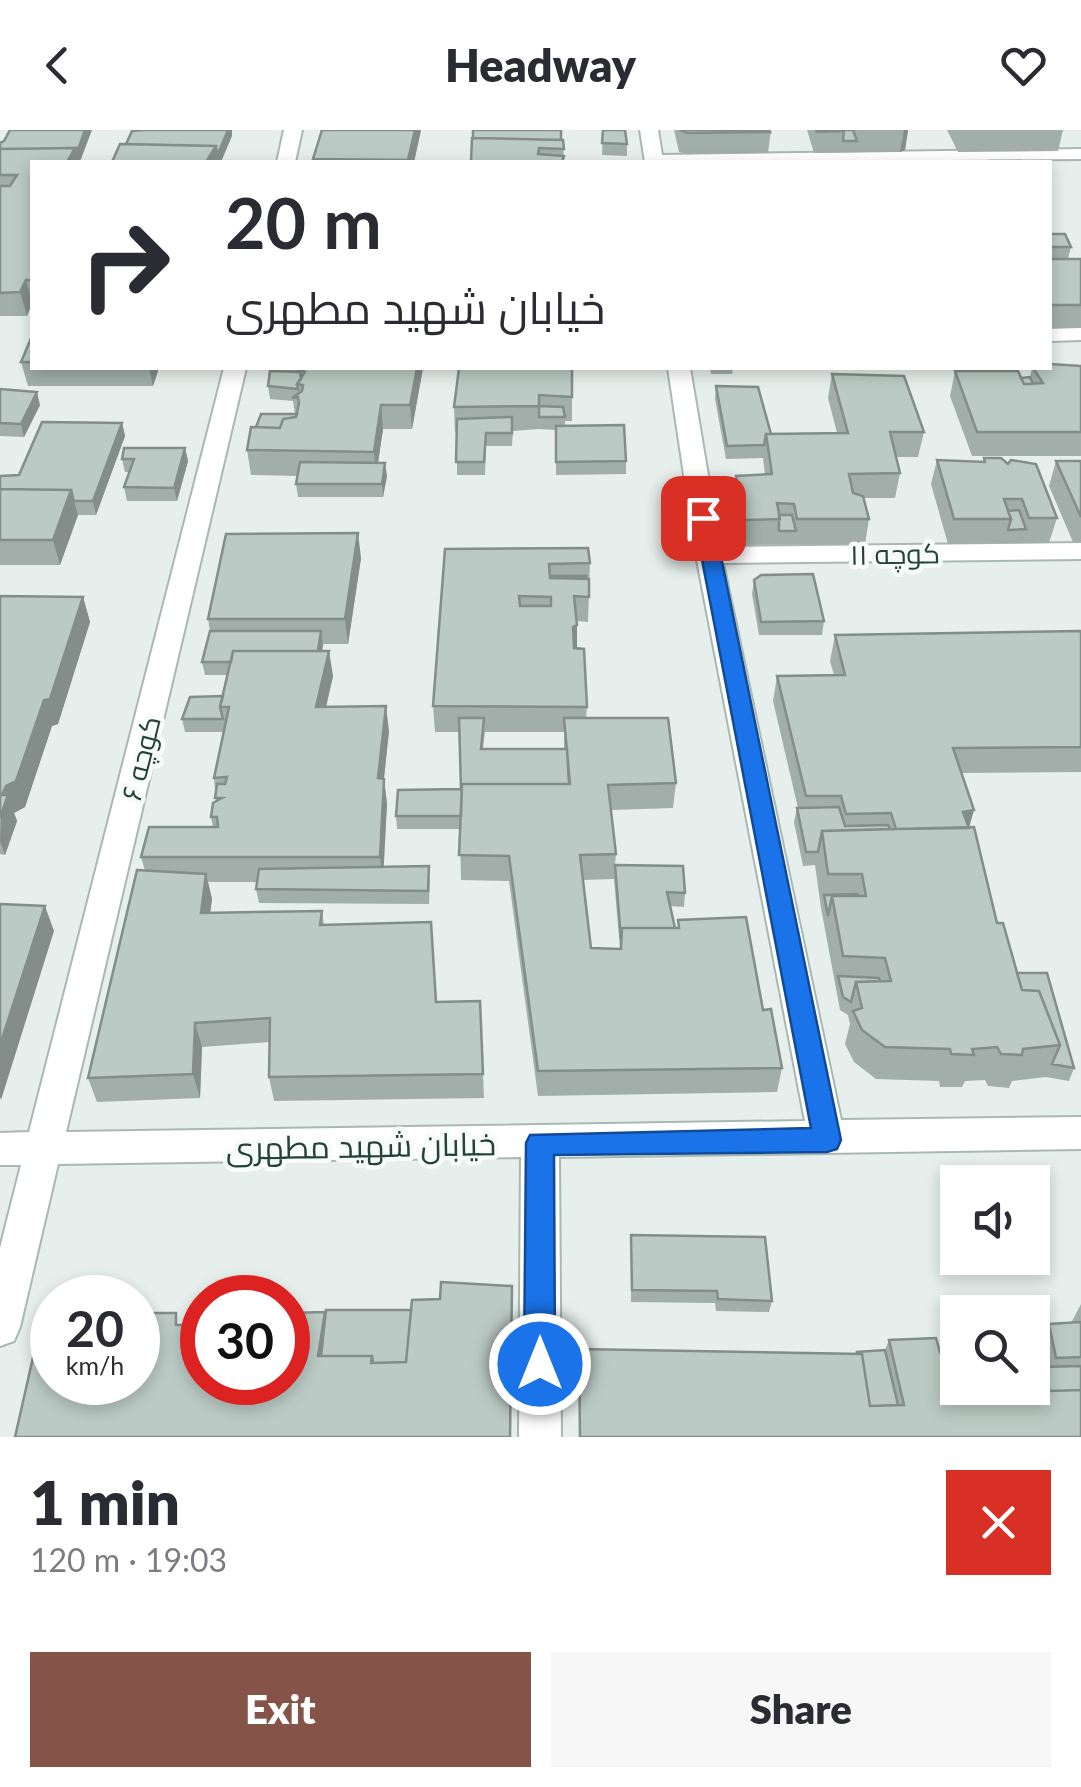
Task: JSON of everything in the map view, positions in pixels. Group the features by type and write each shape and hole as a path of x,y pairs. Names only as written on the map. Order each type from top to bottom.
{"street":[{"path":"286,160 294,130"},
{"path":"649,130 654,160"},
{"path":"761,160 1081,154"},
{"path":"1052,335 1081,334"},
{"name":"کوچه ۶","path":"0,1327 235,370"},
{"path":"679,370 709,555 827,1140"},
{"name":"کوچه ۱۱","path":"709,555 1081,551"},
{"name":"خیابان شهید مطهری","path":"0,1149 827,1140 1081,1133"},
{"path":"540,1143 540,1437"}],"building":[{"path":"10,130 85,130 75,151 0,149"},
{"path":"228,130 217,156 216,146 126,144 132,131"},
{"path":"322,130 415,130 408,160 313,159"},
{"path":"473,130 561,130 561,140 473,138"},
{"path":"603,130 625,130 627,144 602,143"},
{"path":"680,130 769,130 770,132 687,133"},
{"path":"844,130 853,130 857,141 843,141"},
{"path":"472,138 563,140 564,149 539,148 538,154 564,156 563,160 471,160"},
{"path":"120,144 216,146 207,160 113,160"},
{"path":"75,148 68,160 30,160 30,280 26,280 20,292 0,293 0,186 10,186 17,175 0,175 0,149"},
{"path":"1052,234 1065,234 1071,247 1052,247"},
{"path":"1052,259 1081,259 1081,305 1052,305"},
{"path":"30,341 30,362 21,362"},
{"path":"1052,364 1081,366 1081,432 977,432 955,371 1018,371 1024,384 1043,383 1034,370 1052,370"},
{"path":"299,370 417,370 410,405 381,405 374,452 247,450 251,427 280,428 283,419 296,417 298,397 292,398 302,391 303,385 297,384 305,372"},
{"path":"459,370 572,370 572,397 539,395 539,406 454,407"},
{"path":"270,371 300,372 298,389 268,386"},
{"path":"832,374 904,376 924,432 890,432 900,473 849,474 853,493 863,496 869,519 797,519 794,504 777,503 780,519 743,520 736,476 772,474 766,434 848,433"},
{"path":"716,386 758,387 771,434 766,434 764,445 727,446"},
{"path":"0,389 37,392 21,424 0,423"},
{"path":"539,406 563,407 565,417 539,417"},
{"path":"261,414 297,414 283,419 280,428 256,427"},
{"path":"512,417 512,433 486,433 484,462 456,462 457,419"},
{"path":"42,422 122,423 93,501 74,501 71,490 0,489 0,476 19,475"},
{"path":"624,425 626,461 556,462 556,426"},
{"path":"124,448 185,448 174,488 124,487 134,459 122,459"},
{"path":"984,458 1001,458 1008,464 1011,460 1036,464 1057,518 1029,518 1022,499 1004,499 1011,519 954,519 937,460 985,462"},
{"path":"1056,461 1081,461 1081,517"},
{"path":"300,462 385,463 382,484 296,484"},
{"path":"0,489 71,490 53,540 0,540"},
{"path":"1019,510 1026,529 1008,530 1008,511"},
{"path":"779,515 792,515 796,531 779,531"},
{"path":"358,533 345,619 208,619 226,534"},
{"path":"588,548 590,563 549,564 550,578 589,579 589,597 574,596 577,625 573,627 574,648 584,649 587,707 433,706 445,549","holes":["519,596 551,597 551,606 520,606"]},
{"path":"813,574 824,621 761,622 754,580 761,575"},
{"path":"550,576 586,576 550,578"},
{"path":"0,596 83,597 50,699 44,700 16,781 6,786 2,795 8,795 0,818"},
{"path":"210,631 321,631 318,651 233,651 231,662 202,662"},
{"path":"1081,631 1081,747 953,748 974,810 963,812 969,828 896,829 891,813 846,814 841,796 806,796 777,676 845,675 835,635"},
{"path":"233,651 329,651 316,707 386,706 378,778 384,779 380,857 141,857 149,827 218,827 217,817 211,817 213,803 222,798 215,798 217,784 225,784 227,777 214,778 229,707 220,707"},
{"path":"223,696 223,719 182,719 190,697"},
{"path":"459,718 484,718 481,749 567,749 569,784 462,784 461,816 396,816 398,790 461,789"},
{"path":"564,718 668,718 676,783 608,785 616,854 580,855 591,948 621,949 622,928 679,928 678,920 746,917 763,1010 771,1009 782,1068 538,1071 509,856 459,855 462,784 570,784"},
{"path":"839,807 845,826 888,825 890,829 822,831 818,852 806,852 797,808"},
{"path":"974,827 997,923 1003,923 1022,990 1039,991 1060,1045 1023,1049 1022,1055 1001,1054 997,1047 972,1049 974,1055 951,1054 950,1049 885,1047 862,1030 853,1011 862,1008 856,982 891,981 885,958 843,956 832,896 866,896 862,874 828,874 822,831"},
{"path":"615,865 683,866 685,893 667,892 675,928 622,928 621,939"},
{"path":"429,866 428,891 256,889 259,869"},
{"path":"137,870 206,874 201,913 322,911 320,925 431,922 436,1002 480,1001 483,1074 269,1077 270,1018 195,1023 193,1074 88,1078"},
{"path":"857,894 832,896 828,916 824,895"},
{"path":"0,904 45,906 0,1045"},
{"path":"1017,973 1047,973 1074,1068 1052,1064 1060,1045 1039,991 1022,990"},
{"path":"838,976 880,981 856,982 851,1002 843,997"},
{"path":"631,1235 765,1237 772,1301 718,1299 717,1291 632,1290"},
{"path":"441,1282 512,1286 510,1437 15,1437 30,1371 30,1405 160,1405 160,1313 176,1313 176,1325 180,1325 180,1405 310,1405 310,1312 325,1312 318,1356 372,1356 371,1363 406,1362 412,1300 440,1299"},
{"path":"326,1310 411,1310 406,1362 373,1363 372,1356 321,1356"},
{"path":"1081,1322 1081,1357 1056,1358 1050,1324"},
{"path":"936,1338 940,1352 940,1405 1050,1405 1050,1391 1081,1390 1081,1437 580,1437 579,1349 862,1354 870,1406 904,1405 889,1340"},
{"path":"885,1350 898,1405 870,1406 862,1354 857,1352"},
{"path":"1081,1366 1081,1390 1050,1391 1050,1367"}],"route":[{"path":"540,1364 540,1143 827,1140 703,518"}]}
